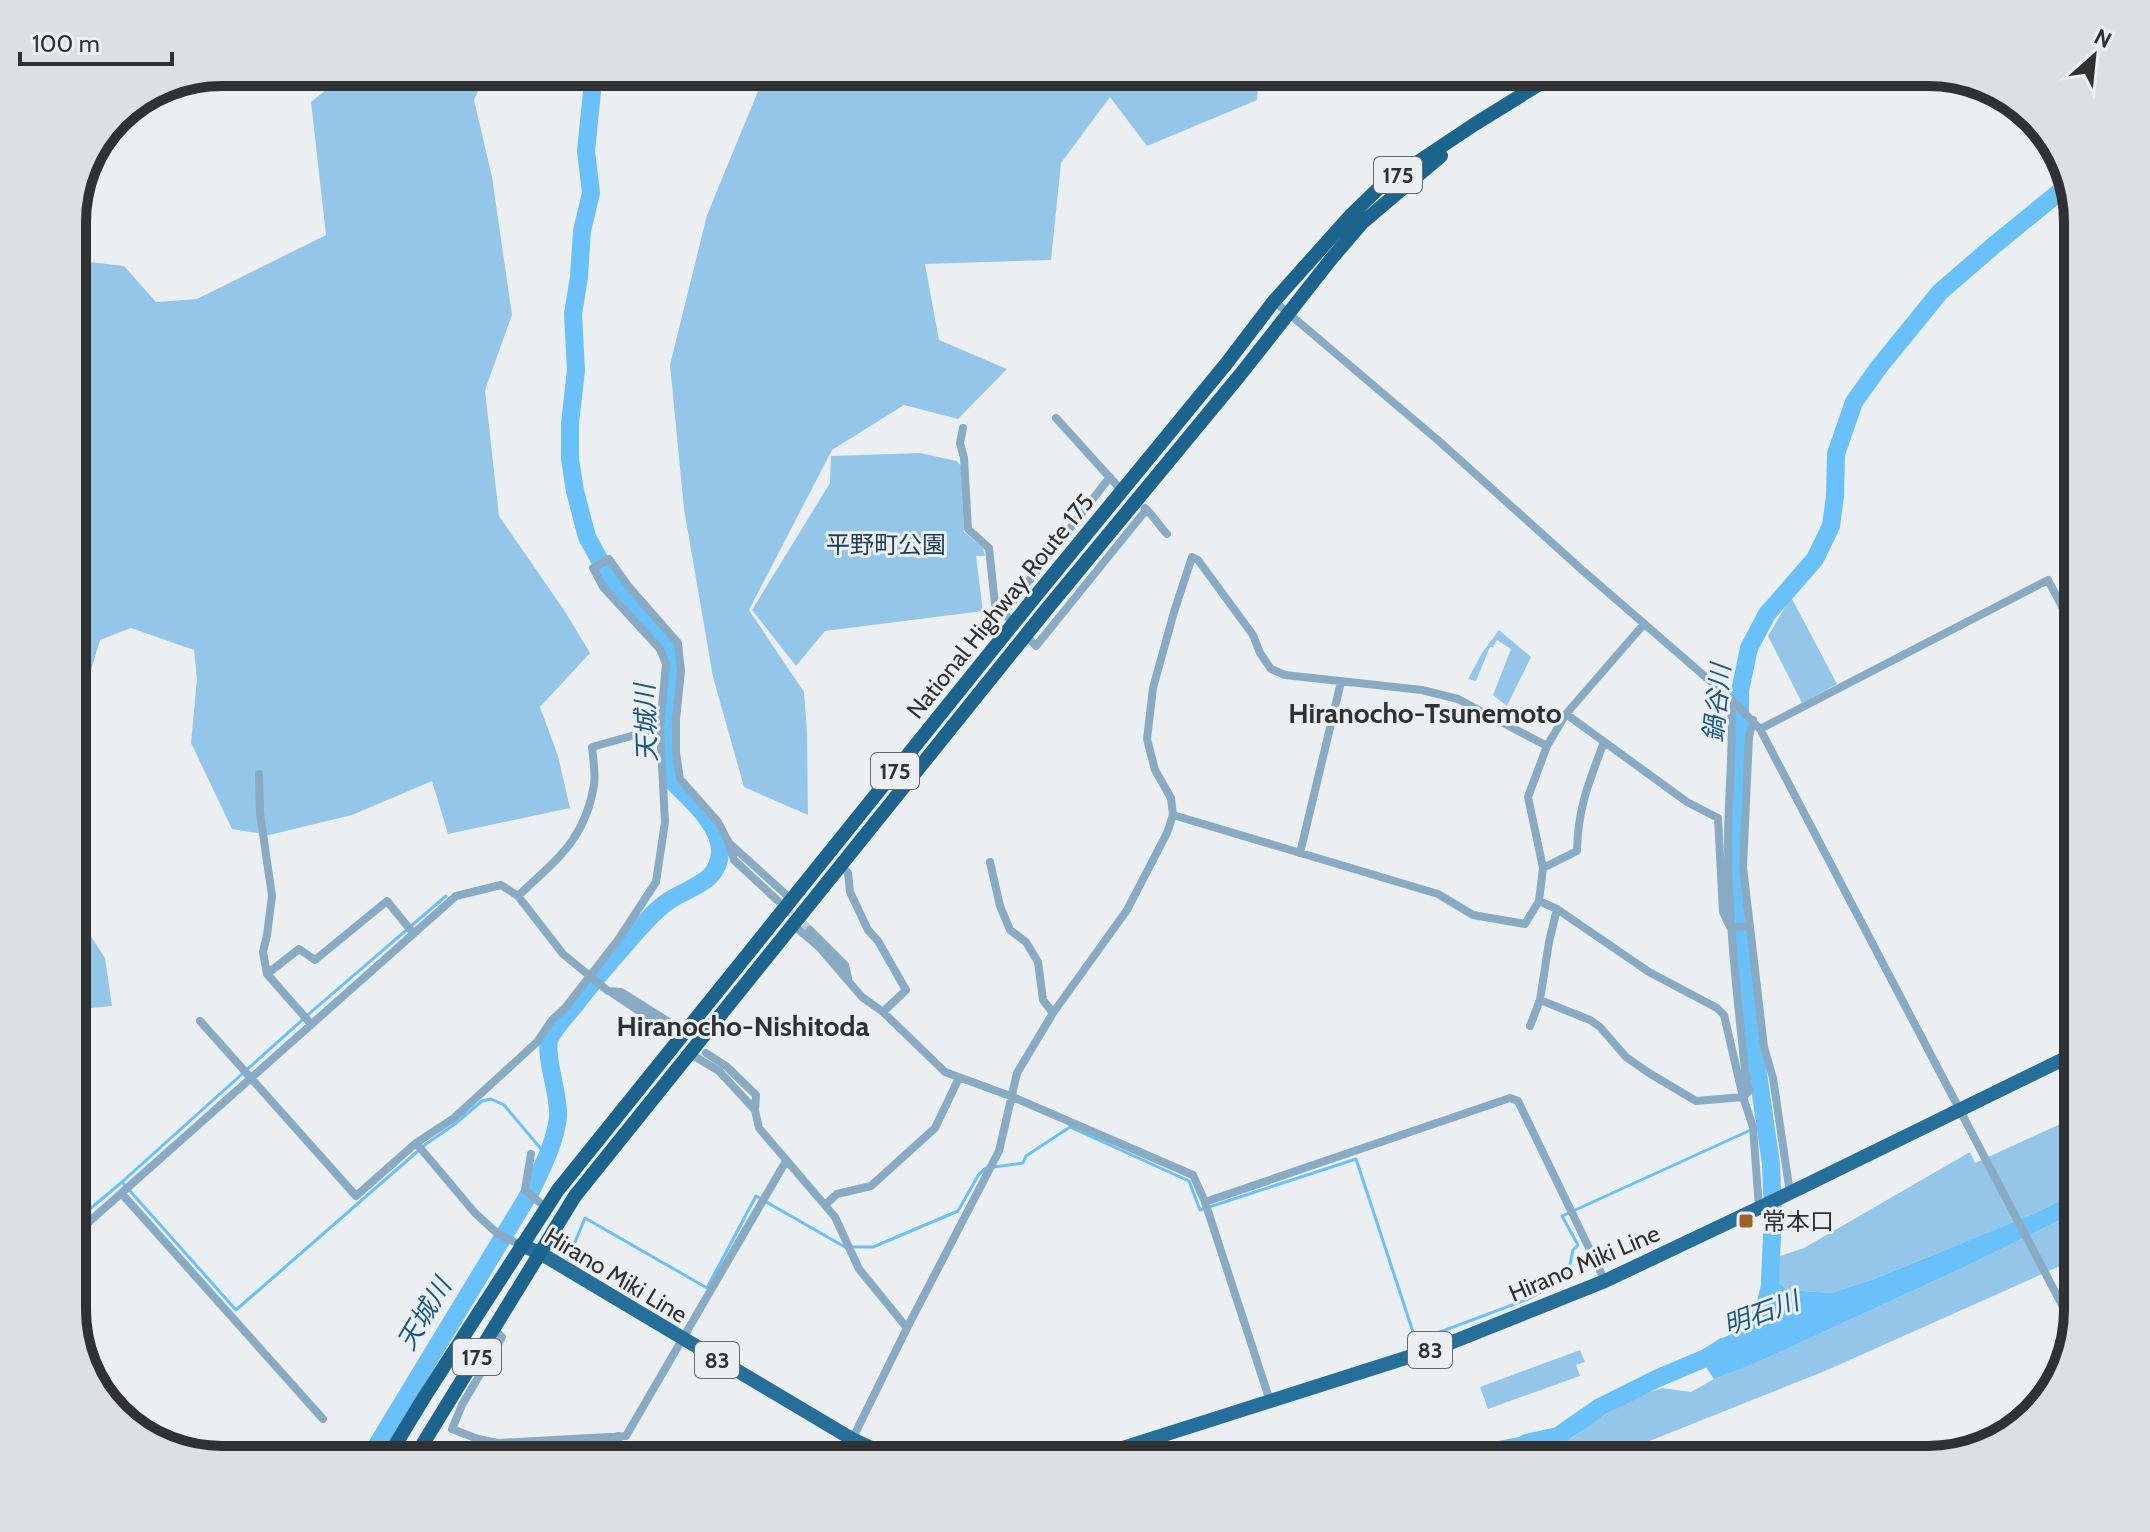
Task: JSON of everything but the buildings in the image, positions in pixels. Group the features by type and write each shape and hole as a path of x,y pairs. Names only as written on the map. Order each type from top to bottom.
{"highway":[{"name":"National Highway Route 175","path":"395,1446 558,1190 1009,618 1122,491 1274,301 1379,188 1536,86"},
{"name":"National Highway Route 175","path":"422,1446 575,1196 1025,635 1140,505 1362,223 1428,166 1538,86"}],"main road":[{"name":"Hirano Miki Line","path":"1129,1446 1440,1347 1605,1281 2064,1059"},
{"name":"Hirano Miki Line","path":"521,1245 540,1253 867,1446"}],"street":[{"path":"1274,301 1440,442 1753,720 2064,1310"},
{"path":"1056,418 1122,491"},
{"path":"963,428 960,443 964,458 968,529 989,548 995,604 1009,618 1110,477"},
{"path":"1140,505 1167,534"},
{"path":"849,1446 999,1151 1017,1073 1053,1013 1127,910 1167,833 1173,815 1171,798 1155,770 1147,739 1153,688 1192,557 1198,560 1253,635 1271,669 1285,675 1422,690 1458,699 1547,746"},
{"path":"200,1021 356,1196 416,1143 454,1118 537,1042 618,940 656,882 665,822 660,728 666,664 660,649 603,587 593,568 609,559 678,643 681,671 676,753 680,779 718,822 734,860 784,900"},
{"path":"1760,729 2048,580 2064,606"},
{"path":"1173,815 1438,894 1473,915 1525,924 1539,901 1543,868 1528,797 1547,746 1566,714 1644,624"},
{"path":"1300,853 1341,682"},
{"path":"1540,1000 1590,1020 1626,1057 1696,1101 1743,1097 1749,1091 1730,927 1731,699"},
{"path":"1566,714 1687,802 1718,818 1723,912 1730,927"},
{"path":"1753,720 1749,737 1743,867 1764,1047 1773,1078 1787,1195"},
{"path":"518,896 568,848 584,824 594,782 592,747 660,728"},
{"path":"1543,868 1577,851 1577,826 1582,803 1604,742"},
{"path":"662,754 676,753"},
{"path":"259,774 260,813 272,896 263,952 267,974 311,1024"},
{"path":"729,843 784,900"},
{"path":"990,862 1000,906 1010,930 1026,942 1038,962 1043,1000 1053,1013"},
{"path":"841,866 848,873 850,892 868,930 878,941 906,990 883,1012"},
{"path":"86,1225 456,896 501,885 518,896 563,954 608,991 669,1031"},
{"path":"267,974 299,949 315,960 387,901 413,933"},
{"path":"1539,901 1557,909 1649,972 1717,1008 1724,1015 1753,1127 1761,1207"},
{"path":"1530,1026 1540,1000 1557,909"},
{"path":"793,925 819,947 862,997 883,1012 945,1072 1013,1097 1193,1175 1205,1202 1270,1401"},
{"path":"1730,927 1750,926"},
{"path":"810,930 845,965 849,982"},
{"path":"608,991 621,992 685,1032"},
{"path":"689,1053 719,1071 755,1110"},
{"path":"706,1053 726,1066 756,1095 759,1128 835,1217 859,1269 907,1328"},
{"path":"825,1205 837,1194 871,1186 935,1128 959,1078"},
{"path":"1205,1202 1510,1098 1518,1101 1605,1281"},
{"path":"416,1143 475,1213 498,1234 521,1245"},
{"path":"531,1154 525,1190 546,1208"},
{"path":"494,1330 502,1337 462,1405 452,1429 498,1443 626,1436 786,1161"},
{"path":"122,1194 323,1419"},
{"path":"618,1436 618,1446"}],"green space":[{"path":"331,86 363,86 379,90 382,86 480,86 474,100 492,177 512,315 485,390 499,516 590,653 540,707 558,756 570,808 448,834 432,781 352,815 269,835 232,829 191,743 197,679 194,650 131,628 100,640 86,687 86,262 124,266 156,302 197,299 326,235 311,102"},
{"path":"760,86 1258,86 1257,100 1147,146 1110,97 1061,163 1051,260 925,264 939,340 1007,369 958,419 904,405 832,450 749,610 804,692 808,815 744,787 713,677 684,509 670,365 707,215"},
{"name":"平野町公園","path":"920,453 957,461 961,466 964,532 983,548 985,556 976,556 983,611 825,631 796,666 752,610 830,483 831,456"},
{"path":"1791,597 1837,684 1802,703 1768,636"},
{"path":"1499,630 1531,657 1507,706 1493,695 1511,649 1497,640 1490,647 1476,681 1468,679"},
{"path":"86,929 105,958 112,1006 86,1009"},
{"path":"2064,1122 2064,1199 1874,1279 1831,1293 1787,1290 1776,1280 1777,1257 1804,1248 1970,1152 1975,1163"},
{"path":"2064,1218 2064,1264 1825,1371 1637,1446 1533,1446 1548,1440 1572,1438 1636,1397 1662,1388 1691,1392"},
{"path":"1580,1350 1585,1362 1576,1365 1580,1376 1488,1409 1480,1387"}],"water":[{"path":"2064,1199 2062,1219 1756,1363 1714,1379 1706,1367 1692,1358 1731,1334 1748,1319 1757,1299 1765,1255 1777,1257 1776,1280 1787,1290 1831,1293 1874,1279"},
{"path":"1546,1432 1548,1440 1533,1446 1462,1446"}],"waterway":[{"name":"天城川","path":"376,1446 531,1191 544,1164 558,1117 548,1045 552,1034 649,918 670,900 709,877 715,870 720,852 716,833 710,823 674,783 668,723 673,663 670,646 604,568 587,537 575,491 570,459 570,423 576,370 573,314 582,231 591,193 586,151 593,86"},
{"name":"鍋谷川","path":"1770,1280 1773,1215 1771,1164 1739,916 1736,841 1740,691 1749,648 1767,614 1815,559 1831,526 1836,454 1854,402 1940,292 2060,191"},
{"path":"86,1212 446,896"},
{"path":"122,1182 236,1310 426,1144 482,1101 491,1099 504,1105 547,1156"},
{"path":"853,1247 873,1247 958,1211 979,1174 986,1168 1023,1163 1026,1156 1070,1127 1189,1181 1200,1210 1356,1159 1416,1341 1528,1299 1557,1283 1569,1269 1573,1250 1578,1245 1562,1216 1764,1124"},
{"path":"568,1259 585,1218 707,1288 756,1196 845,1247"},
{"name":"明石川","path":"1526,1443 1558,1436 1600,1407 1715,1354"}],"tunnel":[{"path":"777,900 810,930"}],"place":[{"name":"常本口","path":"1746,1221"}],"district":[{"name":"Hiranocho-Tsunemoto","path":"1425,713"},
{"name":"Hiranocho-Nishitoda","path":"743,1026"}]}
